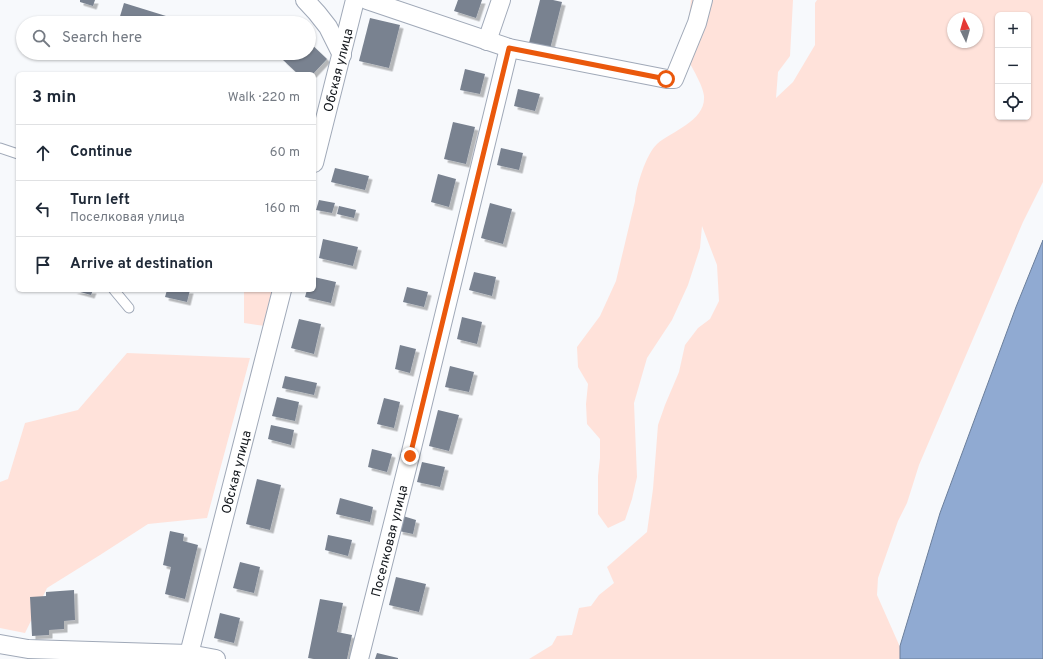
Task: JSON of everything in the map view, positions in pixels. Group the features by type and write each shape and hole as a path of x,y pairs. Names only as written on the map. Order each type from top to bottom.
{"street":[{"path":"305,0 328,27 342,54"},
{"name":"Обская улица","path":"316,155 355,0"},
{"path":"367,0 509,48 666,79 674,79 697,23 703,0"},
{"path":"487,41 501,0"},
{"name":"Поселковая улица","path":"359,659 509,48"},
{"name":"Обская улица","path":"189,654 281,292"},
{"path":"0,644 28,654 189,654 216,659"}],"lane":[{"path":"0,148 16,153"},
{"path":"116,292 129,308"}],"shaded area":[{"path":"691,0 793,0 790,56 778,72 776,98 793,82 815,45 815,3 817,0 1043,0 1043,182 1023,222 919,465 907,503 898,521 878,578 877,595 900,647 900,659 529,659 552,645 557,636 572,635 579,608 591,606 599,595 614,583 607,567 647,532 653,489 658,425 679,372 685,345 698,328 710,319 719,301 717,265 702,226 700,248 688,285 672,320 647,358 634,403 637,477 632,499 625,520 608,528 598,514 600,439 587,424 586,404 588,384 578,367 577,347 600,316 616,281 637,188 649,155 657,144 663,139 694,119 700,112 703,105 703,92 686,56 693,37 689,17"},
{"path":"244,292 272,292 265,326 244,323"},
{"path":"127,353 250,358 207,518 148,524 47,588 25,633 0,628 0,482 8,479 25,423 78,410"}],"water":[{"path":"1043,240 1043,659 900,659 900,646 940,513 1016,307"}],"building":[{"path":"80,0 95,0 93,6 80,2"},
{"path":"458,0 482,0 476,18 454,11"},
{"path":"540,0 562,2 550,49 529,43"},
{"path":"124,3 166,16 120,16"},
{"path":"370,18 400,25 389,68 359,61"},
{"path":"316,49 327,59 315,72 296,72 283,60 316,60"},
{"path":"465,69 485,74 480,94 460,90"},
{"path":"518,89 540,94 535,111 514,106"},
{"path":"453,122 475,127 466,164 444,159"},
{"path":"501,148 523,153 519,170 497,165"},
{"path":"335,168 369,176 365,190 331,182"},
{"path":"438,174 456,179 449,207 431,202"},
{"path":"319,200 335,203 332,213 316,210"},
{"path":"490,203 512,209 503,244 481,238"},
{"path":"339,206 356,210 354,218 337,214"},
{"path":"323,239 358,247 353,266 319,258"},
{"path":"474,272 496,277 492,296 469,290"},
{"path":"316,277 336,282 331,303 305,297 306,292 316,292"},
{"path":"407,287 428,292 424,307 403,302"},
{"path":"80,292 92,292 91,295"},
{"path":"166,292 190,292 187,302 165,297"},
{"path":"462,317 482,322 477,344 457,339"},
{"path":"299,319 321,324 314,354 291,348"},
{"path":"400,345 416,349 410,373 395,369"},
{"path":"450,366 474,372 469,392 445,387"},
{"path":"285,376 317,383 314,395 282,388"},
{"path":"277,397 299,402 295,421 272,416"},
{"path":"384,398 400,402 394,428 377,424"},
{"path":"438,410 459,415 449,451 429,446"},
{"path":"271,425 294,430 291,445 268,439"},
{"path":"372,449 392,454 387,472 368,467"},
{"path":"422,462 445,467 440,487 417,482"},
{"path":"257,479 281,485 270,530 246,524"},
{"path":"340,498 373,507 370,522 336,514"},
{"path":"403,516 416,520 413,534 399,531"},
{"path":"170,531 184,534 183,541 198,545 185,599 165,594 171,567 163,565"},
{"path":"328,535 352,540 348,556 325,550"},
{"path":"240,562 260,567 254,593 233,588"},
{"path":"396,577 426,584 419,612 389,605"},
{"path":"74,590 75,620 64,621 64,629 49,630 49,635 32,636 30,597 46,596 46,592"},
{"path":"320,599 343,603 337,632 352,635 347,659 308,658"},
{"path":"220,613 240,618 234,643 214,638"},
{"path":"377,653 398,658 398,659 375,659"}],"route":[{"path":"410,456 509,48 666,79"}]}
